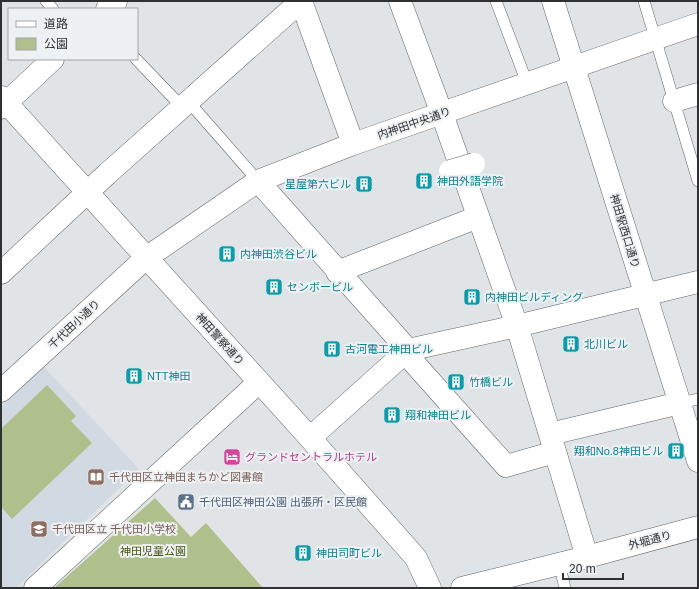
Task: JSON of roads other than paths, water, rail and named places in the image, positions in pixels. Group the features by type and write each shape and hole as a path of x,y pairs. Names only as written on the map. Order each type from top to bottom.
{"street":[{"path":"108,8 116,1"},
{"path":"1,273 87,192 301,1 353,144"},
{"path":"400,1 442,114 517,326 587,557"},
{"name":"神田駅西口通り","path":"553,1 645,294 689,401 698,461"},
{"name":"内神田中央通り","path":"146,258 258,181 353,144 442,114 573,66 698,24"},
{"path":"3,103 52,60"},
{"path":"674,101 698,94"},
{"name":"神田警察通り","path":"3,103 87,192 310,438 416,558 430,588"},
{"path":"450,171 474,164"},
{"path":"258,181 337,272 408,350 414,363 506,466 552,443 689,401"},
{"path":"337,272 478,217"},
{"name":"千代田小通り","path":"1,391 146,258"},
{"path":"310,438 408,350 517,326 698,282"},
{"path":"35,588 259,382"},
{"name":"外堀通り","path":"462,588 587,557 698,527"}],"lane":[{"path":"496,1 527,83"},
{"path":"644,1 698,181"},
{"path":"137,60 185,104 258,181"},
{"path":"559,563 565,588"}],"place":[{"name":"神田外語学院","path":"424,181"},
{"name":"星屋第六ビル","path":"364,184"},
{"name":"内神田渋谷ビル","path":"227,254"},
{"name":"センボービル","path":"274,287"},
{"name":"内神田ビルディング","path":"472,297"},
{"name":"北川ビル","path":"571,344"},
{"name":"古河電工神田ビル","path":"332,349"},
{"name":"NTT神田","path":"134,376"},
{"name":"竹橋ビル","path":"456,382"},
{"name":"翔和神田ビル","path":"392,415"},
{"name":"翔和No.8神田ビル","path":"676,451"},
{"name":"グランドセントラルホテル","path":"232,457"},
{"name":"千代田区立神田まちかど図書館","path":"96,477"},
{"name":"千代田区神田公園 出張所・区民館","path":"186,502"},
{"name":"千代田区立 千代田小学校","path":"39,529"},
{"name":"神田司町ビル","path":"303,553"}],"park label":[{"name":"神田児童公園","path":"153,551"}]}
